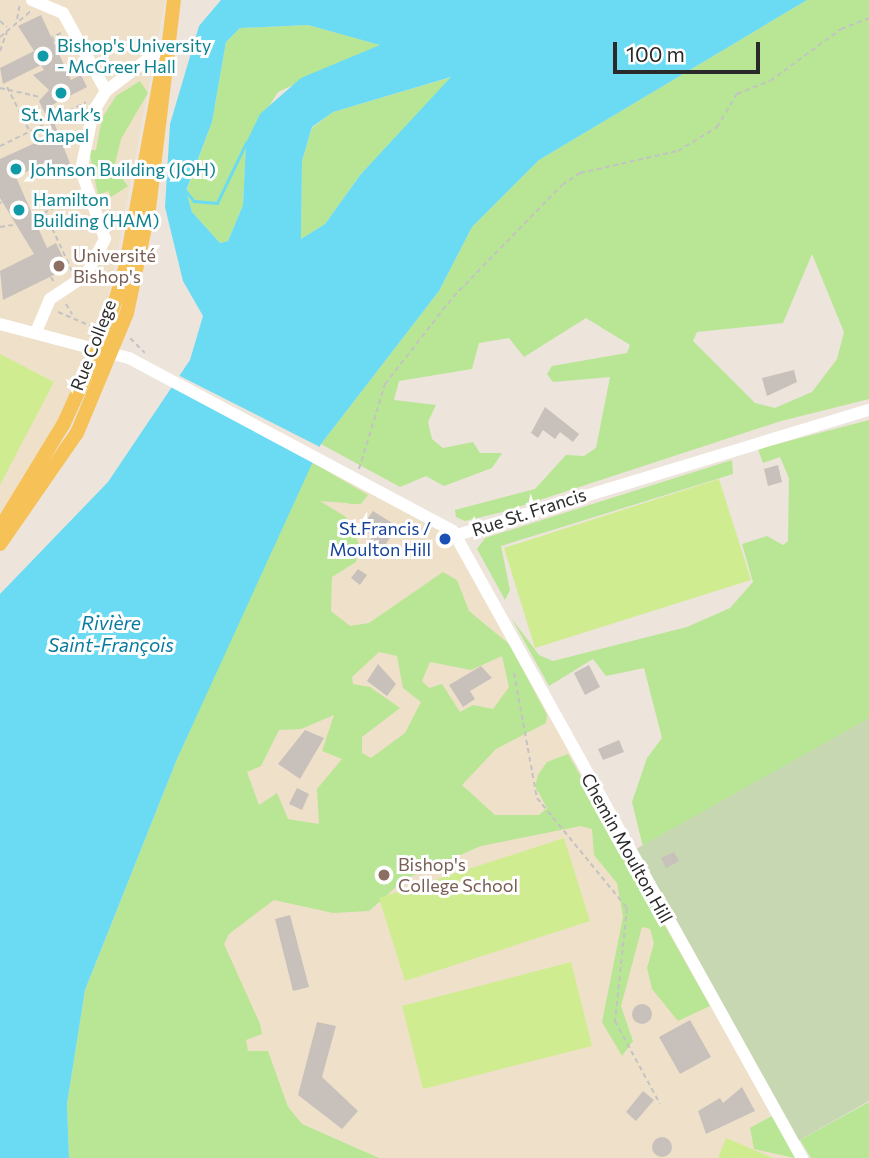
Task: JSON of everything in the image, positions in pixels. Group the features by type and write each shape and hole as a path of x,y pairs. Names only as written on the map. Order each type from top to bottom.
{"main road":[{"name":"Rue College","path":"0,544 64,456 106,351 126,265 168,47 174,0"},
{"name":"Rue College","path":"0,528 106,351"}],"street":[{"path":"38,2 63,13 106,91"},
{"path":"36,332 57,287 90,271 105,239 86,192 82,150 106,91 168,47"},
{"name":"Rue St. Francis","path":"0,324 106,351 163,376 329,460 457,535 869,410"},
{"name":"Chemin Moulton Hill","path":"457,535 802,1158"}],"path":[{"path":"17,20 22,0"},
{"path":"0,37 38,2"},
{"path":"358,471 384,384 453,297 562,185 580,173 678,151 717,127 737,94 770,81 841,29 869,18"},
{"path":"0,21 8,28"},
{"path":"0,51 8,28"},
{"path":"71,28 52,37 58,50 78,40"},
{"path":"1,87 40,97"},
{"path":"7,87 30,131"},
{"path":"54,119 92,99"},
{"path":"0,146 49,122"},
{"path":"36,217 86,192"},
{"path":"45,213 74,273 57,287"},
{"path":"0,227 13,225"},
{"path":"51,277 73,315"},
{"path":"52,311 73,315 97,328"},
{"path":"514,673 537,798 627,908 615,1021 660,1104"}],"shaded area":[{"name":"Université Bishop's","path":"0,0 165,0 108,299 54,432 0,514"},
{"name":"Bishop's College School","path":"310,461 441,531 455,545 795,1158 69,1158"}],"green space":[{"path":"807,0 869,0 869,399 781,421 506,511 465,521 456,517 455,510 535,489 566,455 584,456 596,448 610,377 553,382 547,374 552,366 627,353 630,345 586,318 524,357 509,338 479,343 472,369 399,381 394,400 436,405 428,422 432,439 443,448 473,442 480,453 502,453 492,468 444,486 426,476 400,487 321,444 439,291 472,227 539,160","holes":["812,254 844,332 837,359 812,392 775,408 755,403 693,341 697,332 783,323"]},
{"path":"308,25 381,45 278,92 246,143 243,205 228,241 220,243 192,212 186,192 212,122 226,42 240,28"},
{"path":"452,77 361,174 325,224 301,239 302,161 312,128 333,112"},
{"path":"140,81 148,93 121,139 114,168 128,186 111,197 108,191 98,195 89,150 96,150 102,118 116,96"},
{"path":"0,354 54,382 0,485"},
{"path":"869,420 869,790 645,855 632,802 647,758 662,738 644,668 606,676 593,659 549,686 512,619 539,655 553,661 687,627 730,608 753,582 742,544 767,536 783,545 788,541 789,478 780,457 763,463 758,449"},
{"path":"732,460 733,474 501,546 510,590 505,600 477,549 485,538"},
{"path":"310,461 368,495 361,504 320,501 346,517 360,546 356,562 332,577 331,611 350,626 369,623 443,572 457,580 469,611 509,644 547,715 546,723 496,749 462,785 495,815 539,815 547,808 535,786 538,775 547,762 568,754 710,1006 678,1021 652,989 647,968 654,943 650,929 642,927 621,1006 633,1041 622,1056 602,1022 623,917 617,883 594,855 592,829 581,826 481,846 405,879 369,911 333,913 274,900 229,934 224,944 260,1024 262,1034 246,1040 248,1051 268,1051 288,1107 302,1124 379,1158 69,1158 67,1104 85,990 177,759","holes":["379,652 397,656 403,688 421,702 405,733 371,758 362,753 362,737 400,708 370,687 353,684 352,677","502,656 509,687 493,709 473,705 460,712 442,684 429,688 422,681 430,662 471,670","334,715 322,751 342,759 317,789 319,824 288,819 277,793 259,805 247,772 261,766 279,730 301,729"]},
{"path":"719,479 751,580 535,648 504,548"},
{"path":"869,718 869,1101 798,1141 636,849"},
{"path":"564,838 590,921 405,981 379,898"},
{"path":"571,962 592,1046 423,1089 402,1006"},
{"path":"869,1102 869,1158 811,1158 800,1140"},
{"path":"772,1116 795,1158 754,1149 750,1128"},
{"path":"726,1138 773,1158 718,1158"}],"water":[{"name":"Rivière Saint-François","path":"221,0 807,0 539,160 472,227 439,291 321,444 177,759 85,990 67,1104 69,1158 0,1158 0,594 108,482 190,360 203,316 183,281 165,207 170,124 199,26","holes":["308,25 380,45 301,78 260,114 246,143 243,205 228,241 220,243 192,212 186,191 212,122 226,42 240,28","451,77 361,174 325,224 301,239 302,161 312,127 333,112"]}],"pier":[{"path":"176,374 322,448 315,460 169,386"}],"building":[{"path":"41,15 71,80 81,75 87,87 48,107 73,171 57,180 48,161 16,177 47,248 56,243 68,268 3,300 0,271 34,254 0,198 0,159 55,134 39,101 49,90 33,75 44,70 41,65 3,84 0,68 34,51 18,26"},
{"path":"794,370 797,382 767,396 762,378"},
{"path":"545,407 579,434 573,442 560,432 555,439 543,430 538,438 531,433"},
{"path":"778,465 782,482 768,486 764,469"},
{"path":"373,511 397,526 378,557 364,548 373,536 361,528"},
{"path":"358,569 367,575 360,585 351,578"},
{"path":"378,664 396,684 387,696 367,681"},
{"path":"589,665 600,687 585,695 574,673"},
{"path":"481,666 492,678 470,691 475,699 463,707 449,685"},
{"path":"305,730 324,738 300,779 278,764"},
{"path":"619,740 624,752 603,760 598,749"},
{"path":"297,788 309,794 302,810 289,804"},
{"path":"674,852 679,861 666,868 661,858"},
{"path":"290,915 309,987 293,991 275,919"},
{"path":"642,1004 649,1007 652,1014 649,1021 642,1024 635,1021 632,1014 635,1007"},
{"path":"690,1020 711,1057 680,1074 659,1037"},
{"path":"317,1022 336,1026 322,1077 358,1111 342,1129 298,1095"},
{"path":"742,1087 755,1111 706,1134 698,1111 720,1098 723,1103"},
{"path":"643,1091 654,1100 636,1121 626,1112"},
{"path":"662,1137 669,1140 672,1147 669,1154 662,1157 655,1154 652,1147 655,1140"}],"waterway":[{"path":"186,191 194,201 217,203 246,143"}],"place":[{"name":"Bishop's University - McGreer Hall","path":"43,56"},
{"name":"St. Mark’s Chapel","path":"61,93"},
{"name":"Johnson Building (JOH)","path":"16,169"},
{"name":"Hamilton Building (HAM)","path":"19,210"},
{"name":"Université Bishop's","path":"59,266"},
{"name":"St.Francis / Moulton Hill","path":"445,539"},
{"name":"Bishop's College School","path":"384,875"}]}
